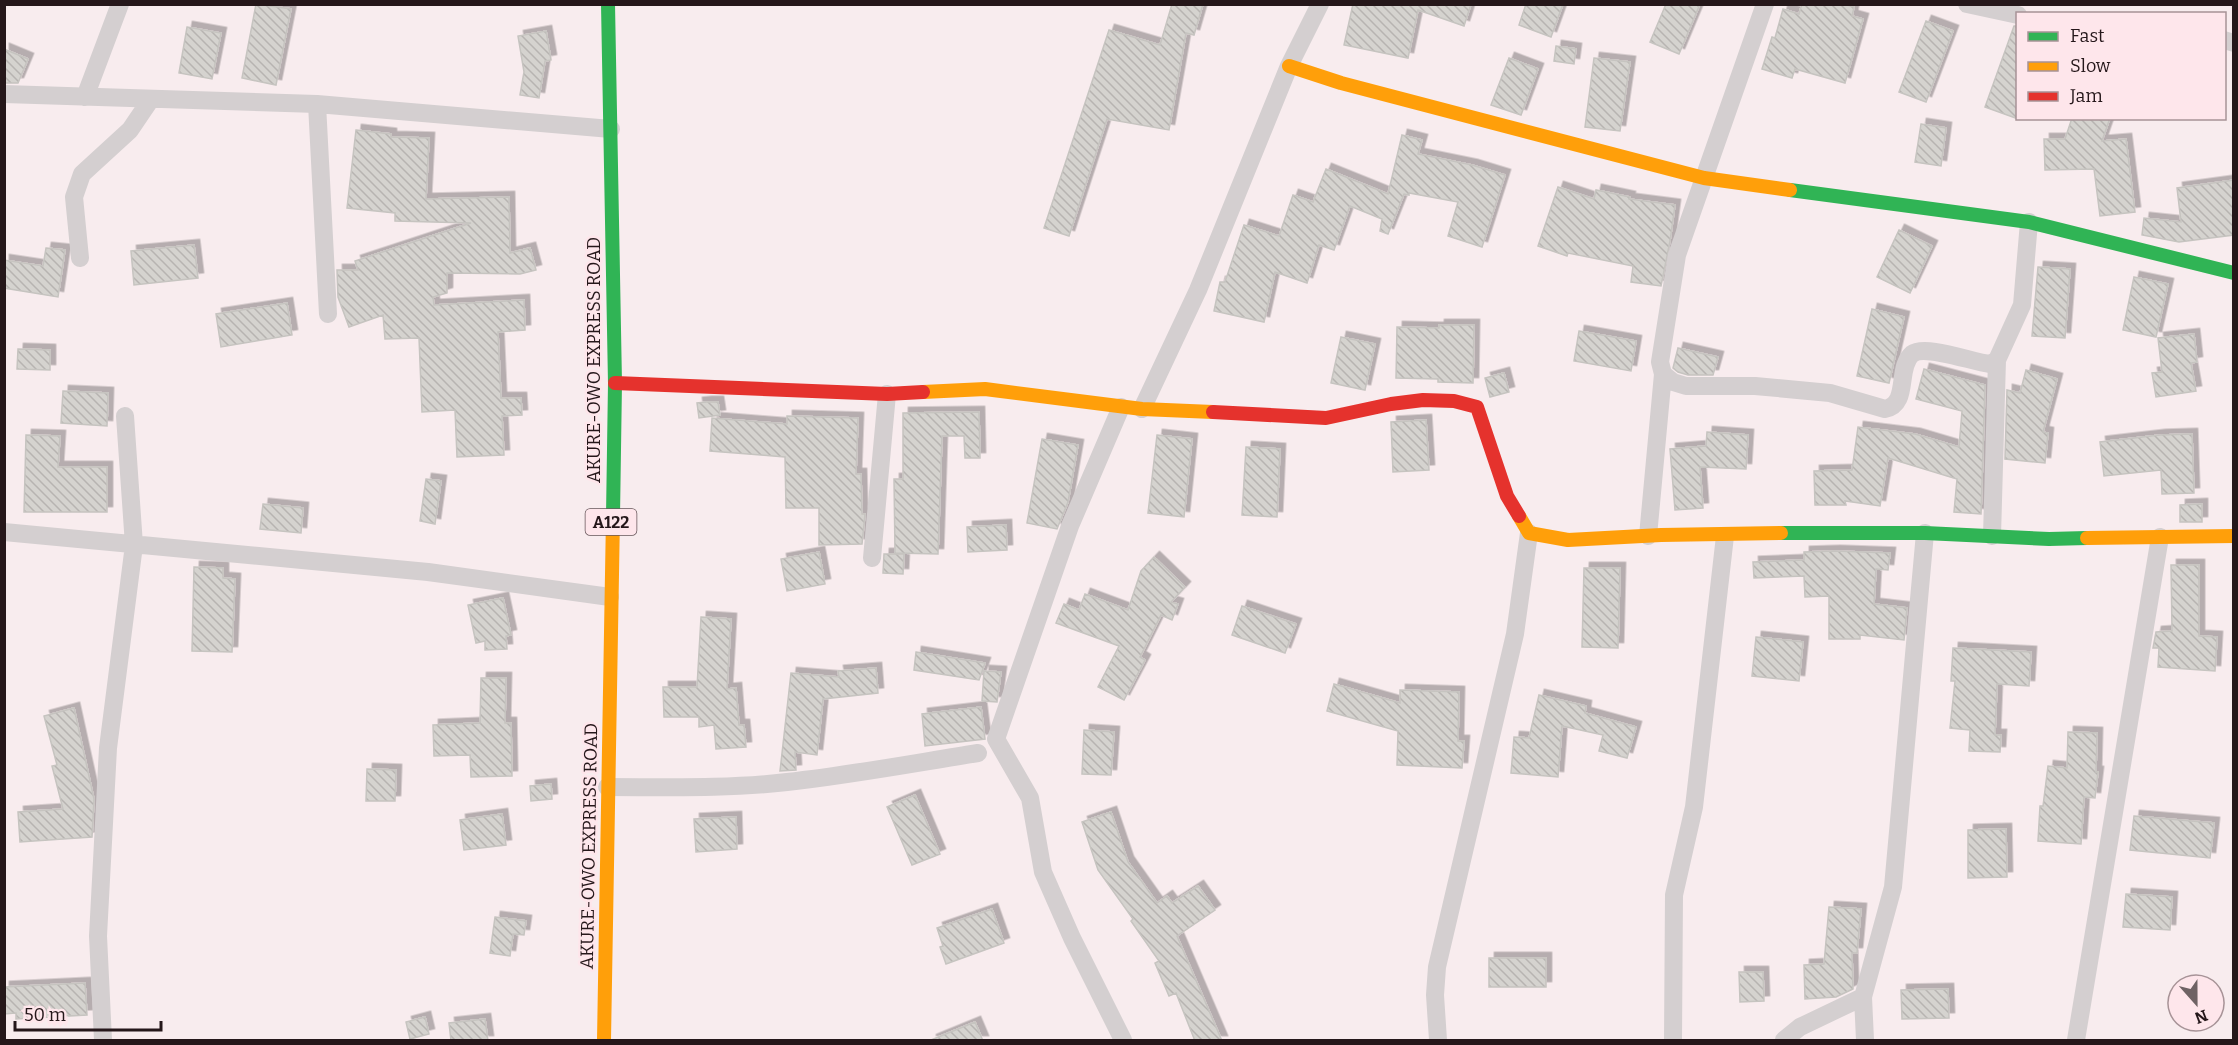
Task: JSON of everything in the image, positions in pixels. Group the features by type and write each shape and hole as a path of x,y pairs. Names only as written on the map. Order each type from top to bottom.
{"main road":[{"name":"AKURE-OWO EXPRESS ROAD","path":"604,1041 615,383 608,4"},
{"path":"1289,66 1341,83 1704,178 2029,222 2234,273"},
{"path":"615,383 887,394 985,389 1142,410 1326,418 1391,404 1423,400 1454,401 1477,407 1507,496 1529,533 1568,540 1844,532 2049,539 2234,536"}],"street":[{"path":"85,97 120,4"},
{"path":"1142,410 1198,290 1289,66 1320,4"},
{"path":"1648,536 1663,374 1660,362 1677,255 1765,4"},
{"path":"1967,4 2016,15"},
{"path":"4,94 317,104 610,129"},
{"path":"80,258 74,197 82,174 130,130 152,99"},
{"path":"317,104 328,314"},
{"path":"1992,536 1997,360 2022,305 2029,222"},
{"path":"1663,374 1673,382 1686,386 1755,386 1830,393 1885,409 1892,407 1898,401 1907,359 1915,352 1927,350 1989,364 1997,360"},
{"path":"872,558 887,394"},
{"path":"1121,407 1070,526 996,739 1030,798 1043,872 1072,938 1123,1041"},
{"path":"103,1041 98,936 108,748 134,545 125,416"},
{"path":"4,532 428,572 610,597"},
{"path":"1438,1041 1435,995 1437,967 1515,634 1529,533"},
{"path":"1865,1041 1863,997 1893,887 1925,533"},
{"path":"1673,1041 1674,895 1694,807 1725,536"},
{"path":"2076,1041 2160,537"},
{"path":"608,787 693,788 785,783 978,753"},
{"path":"1784,1041 1800,1027 1863,997"}],"building":[{"path":"256,4 291,9 276,85 242,78"},
{"path":"1172,4 1203,4 1194,35 1186,33 1169,130 1107,119 1069,236 1044,228 1109,30 1160,45"},
{"path":"1353,4 1471,4 1464,26 1418,10 1408,58 1344,45"},
{"path":"1526,4 1563,4 1551,37 1519,25"},
{"path":"1666,4 1700,4 1679,54 1650,42"},
{"path":"1802,4 1844,4 1854,7 1852,16 1863,19 1845,83 1795,69 1792,78 1762,69 1772,37 1775,38 1783,9 1799,14"},
{"path":"1926,21 1953,31 1926,102 1899,92"},
{"path":"2014,26 2016,26 2016,118 1985,107"},
{"path":"187,27 221,33 212,79 179,73"},
{"path":"546,31 551,60 545,61 539,98 520,95 524,72 518,36"},
{"path":"1556,46 1576,49 1574,64 1554,61"},
{"path":"4,49 28,59 18,83 4,83"},
{"path":"1509,58 1538,69 1521,115 1491,105"},
{"path":"1594,58 1630,62 1620,131 1585,127"},
{"path":"2071,120 2109,120 2102,141 2126,139 2135,212 2100,216 2094,169 2045,170 2044,139 2065,139"},
{"path":"1921,124 1946,128 1941,166 1915,162"},
{"path":"356,130 391,134 391,137 429,138 426,199 509,197 510,253 530,248 536,270 520,274 447,273 447,293 433,297 434,305 524,300 525,330 498,332 501,398 521,398 522,415 502,416 504,455 457,457 455,410 422,412 419,338 385,339 383,315 349,327 338,297 337,270 358,270 355,261 471,223 395,221 395,213 347,208"},
{"path":"1402,135 1422,140 1418,154 1472,165 1505,175 1482,247 1448,236 1458,202 1404,194 1388,234 1380,231 1382,219 1350,206 1334,250 1319,245 1307,283 1275,272 1264,322 1214,311 1220,282 1225,282 1244,225 1279,236 1293,195 1313,202 1326,169 1388,194"},
{"path":"2234,180 2234,235 2179,242 2142,235 2144,218 2181,222 2177,188"},
{"path":"1558,187 1594,199 1596,190 1630,197 1629,199 1675,205 1661,286 1631,282 1633,266 1568,253 1567,256 1538,246"},
{"path":"1899,230 1932,246 1910,293 1877,277"},
{"path":"194,245 198,278 134,285 131,251"},
{"path":"46,248 65,250 58,297 4,288 4,260 43,266"},
{"path":"2038,267 2070,269 2065,338 2032,336"},
{"path":"2134,277 2168,284 2156,337 2123,330"},
{"path":"287,303 292,335 221,347 216,314"},
{"path":"1872,309 1904,317 1889,383 1857,376"},
{"path":"1439,325 1474,325 1473,383 1396,378 1397,327 1439,328"},
{"path":"1579,331 1636,341 1631,371 1574,361"},
{"path":"2194,334 2197,362 2191,363 2196,391 2156,397 2152,373 2162,372 2158,338"},
{"path":"1341,337 1375,344 1365,390 1331,383"},
{"path":"1678,348 1718,357 1713,375 1688,375 1678,372 1673,368"},
{"path":"18,349 50,350 50,370 17,369"},
{"path":"1924,369 1985,385 1981,514 1954,512 1957,479 1888,458 1880,506 1845,501 1846,505 1815,505 1814,471 1852,470 1858,427 1915,434 1959,447 1962,411 1916,399"},
{"path":"2026,370 2057,379 2043,432 2048,433 2045,463 2005,459 2007,390 2020,393"},
{"path":"1504,373 1509,392 1490,397 1485,378"},
{"path":"63,391 108,393 107,426 61,423"},
{"path":"718,402 720,415 699,418 697,403"},
{"path":"979,412 980,458 965,458 964,436 942,436 938,554 895,553 894,479 903,479 903,413"},
{"path":"787,416 858,418 856,474 861,474 862,514 865,514 862,544 819,545 819,508 786,508 785,457 710,451 712,418 787,424"},
{"path":"1426,420 1429,470 1393,472 1391,422"},
{"path":"1707,432 1748,435 1746,469 1700,467 1703,508 1675,510 1670,449 1706,446"},
{"path":"2192,434 2194,493 2162,494 2161,470 2104,476 2100,442"},
{"path":"26,435 60,436 58,467 107,467 107,512 24,512"},
{"path":"1157,435 1192,439 1184,517 1148,513"},
{"path":"1042,439 1078,445 1068,502 1057,529 1027,523"},
{"path":"1246,447 1280,449 1277,517 1242,515"},
{"path":"426,479 441,481 435,524 420,521"},
{"path":"263,504 303,508 301,533 260,529"},
{"path":"2202,504 2202,522 2180,522 2180,505"},
{"path":"1006,525 1007,550 968,552 967,527"},
{"path":"819,552 825,584 787,591 781,559"},
{"path":"1804,552 1890,553 1888,570 1876,569 1874,604 1907,608 1904,640 1860,635 1860,639 1829,639 1829,596 1805,597 1804,576 1754,578 1753,562 1804,560"},
{"path":"884,554 904,554 903,574 883,573"},
{"path":"1154,557 1185,587 1171,602 1178,604 1172,620 1161,615 1140,657 1145,660 1124,700 1098,687 1119,646 1056,623 1064,604 1079,610 1085,594 1128,610 1141,571"},
{"path":"2171,565 2199,565 2199,636 2217,637 2215,671 2158,667 2159,648 2153,648 2156,632 2172,631"},
{"path":"194,567 223,568 223,578 235,579 232,652 192,651"},
{"path":"1584,568 1620,568 1618,648 1582,647"},
{"path":"503,598 511,635 506,636 507,649 485,650 485,641 476,643 468,605"},
{"path":"1242,606 1296,624 1285,653 1232,635"},
{"path":"701,617 731,619 727,689 736,688 739,725 744,725 746,747 716,749 714,725 699,727 699,717 664,717 663,687 697,687"},
{"path":"1756,637 1803,642 1799,681 1752,676"},
{"path":"1953,648 2031,652 2029,686 1997,684 1995,735 2001,735 2000,752 1969,751 1970,730 1950,728 1955,681 1951,681"},
{"path":"916,652 985,663 979,680 914,670"},
{"path":"876,668 878,693 823,699 817,755 795,752 796,770 780,771 791,673 839,677 838,671"},
{"path":"984,671 1001,672 997,702 982,701"},
{"path":"481,678 506,678 505,723 511,723 512,776 471,777 470,755 434,756 433,725 480,723"},
{"path":"1334,684 1400,703 1400,690 1459,692 1458,741 1464,741 1462,768 1397,765 1398,731 1327,711"},
{"path":"1539,695 1586,706 1585,713 1636,727 1627,758 1599,751 1603,735 1562,726 1558,777 1511,773 1514,737 1529,738"},
{"path":"981,707 985,739 925,746 922,714"},
{"path":"74,708 94,799 92,837 20,842 18,812 63,809 52,766 57,765 44,716"},
{"path":"1084,730 1114,732 1111,775 1082,774"},
{"path":"2068,732 2097,733 2096,772 2098,772 2095,798 2084,797 2081,844 2038,841 2040,806 2043,806 2048,766 2067,768"},
{"path":"367,769 396,770 395,801 366,801"},
{"path":"551,784 552,799 531,801 530,786"},
{"path":"915,795 940,854 912,865 887,807"},
{"path":"1111,812 1128,862 1157,903 1167,896 1172,903 1198,886 1215,910 1177,936 1222,1041 1195,1041 1176,993 1169,996 1155,963 1159,961 1098,870 1082,822"},
{"path":"502,814 506,845 464,850 460,820"},
{"path":"2134,816 2214,823 2210,858 2130,850"},
{"path":"736,817 737,849 696,852 694,819"},
{"path":"2006,829 2007,877 1968,878 1968,830"},
{"path":"2126,894 2172,897 2170,930 2123,927"},
{"path":"1829,907 1861,909 1857,953 1852,953 1853,989 1836,997 1805,999 1804,965 1824,964"},
{"path":"992,909 1004,943 946,964 937,928"},
{"path":"495,917 526,921 524,935 513,934 510,956 490,953"},
{"path":"1489,958 1546,958 1546,987 1489,987"},
{"path":"1739,972 1763,972 1764,1001 1740,1002"},
{"path":"85,983 87,1015 16,1019 16,1013 4,1014 4,987"},
{"path":"1948,989 1949,1018 1902,1019 1901,990"},
{"path":"425,1017 429,1034 410,1039 406,1022"},
{"path":"485,1019 488,1041 451,1041 449,1023"},
{"path":"975,1022 983,1041 931,1041 931,1040"}],"traffic: fast":[{"path":"608,4 615,383 613,516"},
{"path":"1790,190 2029,222 2234,273"},
{"path":"1781,533 1925,533 2049,539 2087,538"}],"traffic: slow":[{"path":"1289,66 1341,83 1704,178 1790,190"},
{"path":"923,392 985,389 1142,409 1213,412"},
{"path":"604,1040 613,516"},
{"path":"1519,516 1529,533 1568,540 1661,535 1781,533"},
{"path":"2087,538 2234,536"}],"traffic: jam":[{"path":"615,383 887,394 923,392"},
{"path":"1213,412 1326,418 1391,404 1423,400 1454,401 1477,407 1507,496 1519,516"}]}
